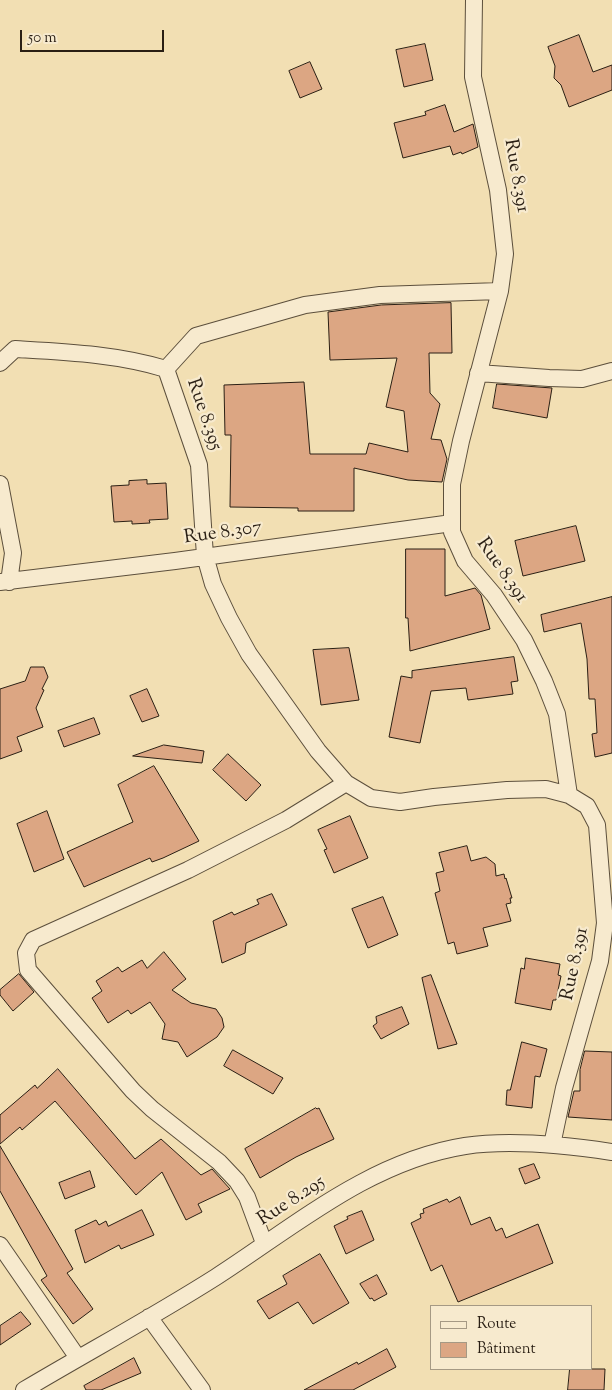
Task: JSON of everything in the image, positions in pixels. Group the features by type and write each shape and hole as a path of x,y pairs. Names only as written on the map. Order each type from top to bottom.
{"street":[{"name":"Rue 8.391","path":"474,0 473,77 498,190 505,254 500,291 478,372 452,484 452,532 465,561 494,595 524,640 544,681 557,714 569,795 587,806 597,825 607,874 605,923 600,961 564,1088 552,1145"},
{"path":"166,369 196,336 305,305 380,294 500,291"},
{"name":"Rue 8.395","path":"0,363 15,349 72,352 140,361 166,369 199,465 205,556 213,584 249,654 318,751 346,783 371,798 400,802 507,790 546,789 569,795"},
{"path":"478,372 582,379 612,371"},
{"path":"0,484 13,553 4,582"},
{"name":"Rue 8.307","path":"4,582 175,562 205,556 452,523"},
{"path":"264,1243 247,1197 236,1181 219,1162 152,1109 133,1091 28,970 26,953 33,940 188,870 286,820 346,783"},
{"name":"Rue 8.295","path":"24,1390 218,1275 350,1188 392,1168 426,1155 466,1146 502,1143 552,1145 612,1152"},
{"path":"0,1245 78,1358"},
{"path":"149,1317 202,1390"}],"building":[{"path":"579,35 593,72 612,65 612,90 569,107 561,85 554,78 555,66 548,47"},
{"path":"425,44 433,80 404,87 396,50"},
{"path":"310,62 322,89 300,98 289,71"},
{"path":"445,105 454,132 473,124 478,147 462,154 461,152 453,155 450,146 403,158 394,123 426,115 425,112"},
{"path":"451,303 452,353 429,353 430,393 440,404 431,439 441,440 447,459 442,482 408,480 354,468 354,511 298,511 298,508 230,507 231,435 225,435 224,385 304,382 310,454 366,454 369,443 408,452 404,411 386,407 397,358 330,360 328,312 381,305"},
{"path":"497,384 552,388 547,418 493,408"},
{"path":"147,480 147,484 166,483 168,519 149,520 150,523 132,524 132,521 114,522 111,486 129,485 129,481"},
{"path":"576,526 585,561 523,576 515,541"},
{"path":"406,549 445,549 445,596 475,588 481,595 490,629 410,651 408,618 406,618"},
{"path":"612,597 612,753 595,757 592,734 597,733 595,699 589,699 587,659 581,623 544,632 541,615"},
{"path":"349,648 359,700 321,705 313,650"},
{"path":"514,657 518,681 511,682 513,694 468,700 466,688 431,691 420,743 389,737 401,676 412,678 412,671"},
{"path":"31,667 44,667 48,677 36,708 43,727 17,737 22,751 0,759 0,689 25,681"},
{"path":"147,689 159,716 142,722 130,696"},
{"path":"94,718 100,734 64,747 58,731"},
{"path":"164,745 204,751 202,763 133,756"},
{"path":"228,754 261,785 246,801 213,770"},
{"path":"154,766 199,841 152,862 150,858 84,887 67,852 133,822 118,785"},
{"path":"47,811 64,859 34,872 17,824"},
{"path":"350,816 368,858 334,873 324,850 327,849 318,830"},
{"path":"467,846 471,861 486,857 495,864 496,876 504,874 512,898 510,898 511,903 506,904 511,921 483,928 488,946 457,954 454,942 448,944 435,893 440,891 436,873 444,871 439,853"},
{"path":"272,894 287,925 246,943 245,953 222,963 213,921 232,912 234,915 259,904 257,900"},
{"path":"383,897 398,935 368,948 352,909"},
{"path":"164,952 186,979 172,990 191,1003 216,1009 222,1018 224,1027 217,1037 187,1057 178,1042 162,1039 165,1024 150,1002 131,1014 128,1010 108,1023 92,998 102,991 96,981 118,967 122,972 142,960 147,968"},
{"path":"526,958 560,964 558,975 561,976 556,1000 553,1000 551,1010 515,1003 521,968 524,969"},
{"path":"19,974 34,992 13,1011 0,995 0,990"},
{"path":"431,975 457,1044 438,1049 422,978"},
{"path":"402,1007 409,1024 381,1039 373,1026 377,1023 376,1017"},
{"path":"522,1042 547,1049 540,1077 535,1076 532,1108 506,1105 507,1090 510,1090"},
{"path":"233,1050 283,1078 273,1094 224,1066"},
{"path":"585,1051 612,1052 612,1120 568,1117 574,1091 580,1091 580,1070"},
{"path":"58,1069 135,1159 161,1139 201,1175 212,1169 230,1189 198,1204 202,1212 186,1220 162,1172 136,1195 55,1101 22,1130 20,1127 0,1144 0,1115 35,1085 37,1088"},
{"path":"319,1108 334,1139 296,1157 260,1178 245,1149"},
{"path":"0,1146 73,1269 67,1273 93,1309 73,1324 41,1280 47,1276 0,1191"},
{"path":"534,1164 540,1178 525,1184 519,1169"},
{"path":"90,1171 95,1187 65,1199 59,1183"},
{"path":"460,1197 471,1225 490,1217 496,1231 502,1228 506,1238 538,1224 553,1263 458,1302 442,1265 431,1271 411,1223 421,1218 420,1214 424,1213 423,1209 447,1199 449,1202"},
{"path":"142,1210 154,1235 121,1249 119,1245 85,1263 75,1230 96,1220 99,1225 106,1221 108,1226"},
{"path":"362,1211 374,1240 346,1254 334,1226 348,1219 347,1217"},
{"path":"320,1254 349,1303 313,1324 298,1302 269,1319 257,1301 287,1284 283,1276"},
{"path":"377,1275 387,1294 374,1301 372,1298 370,1299 360,1284"},
{"path":"21,1312 31,1324 0,1345 0,1326"},
{"path":"387,1349 396,1367 353,1390 304,1390 357,1362 358,1364"},
{"path":"134,1358 141,1373 101,1390 86,1390 84,1386"},
{"path":"605,1369 604,1390 568,1390 570,1370"}]}
